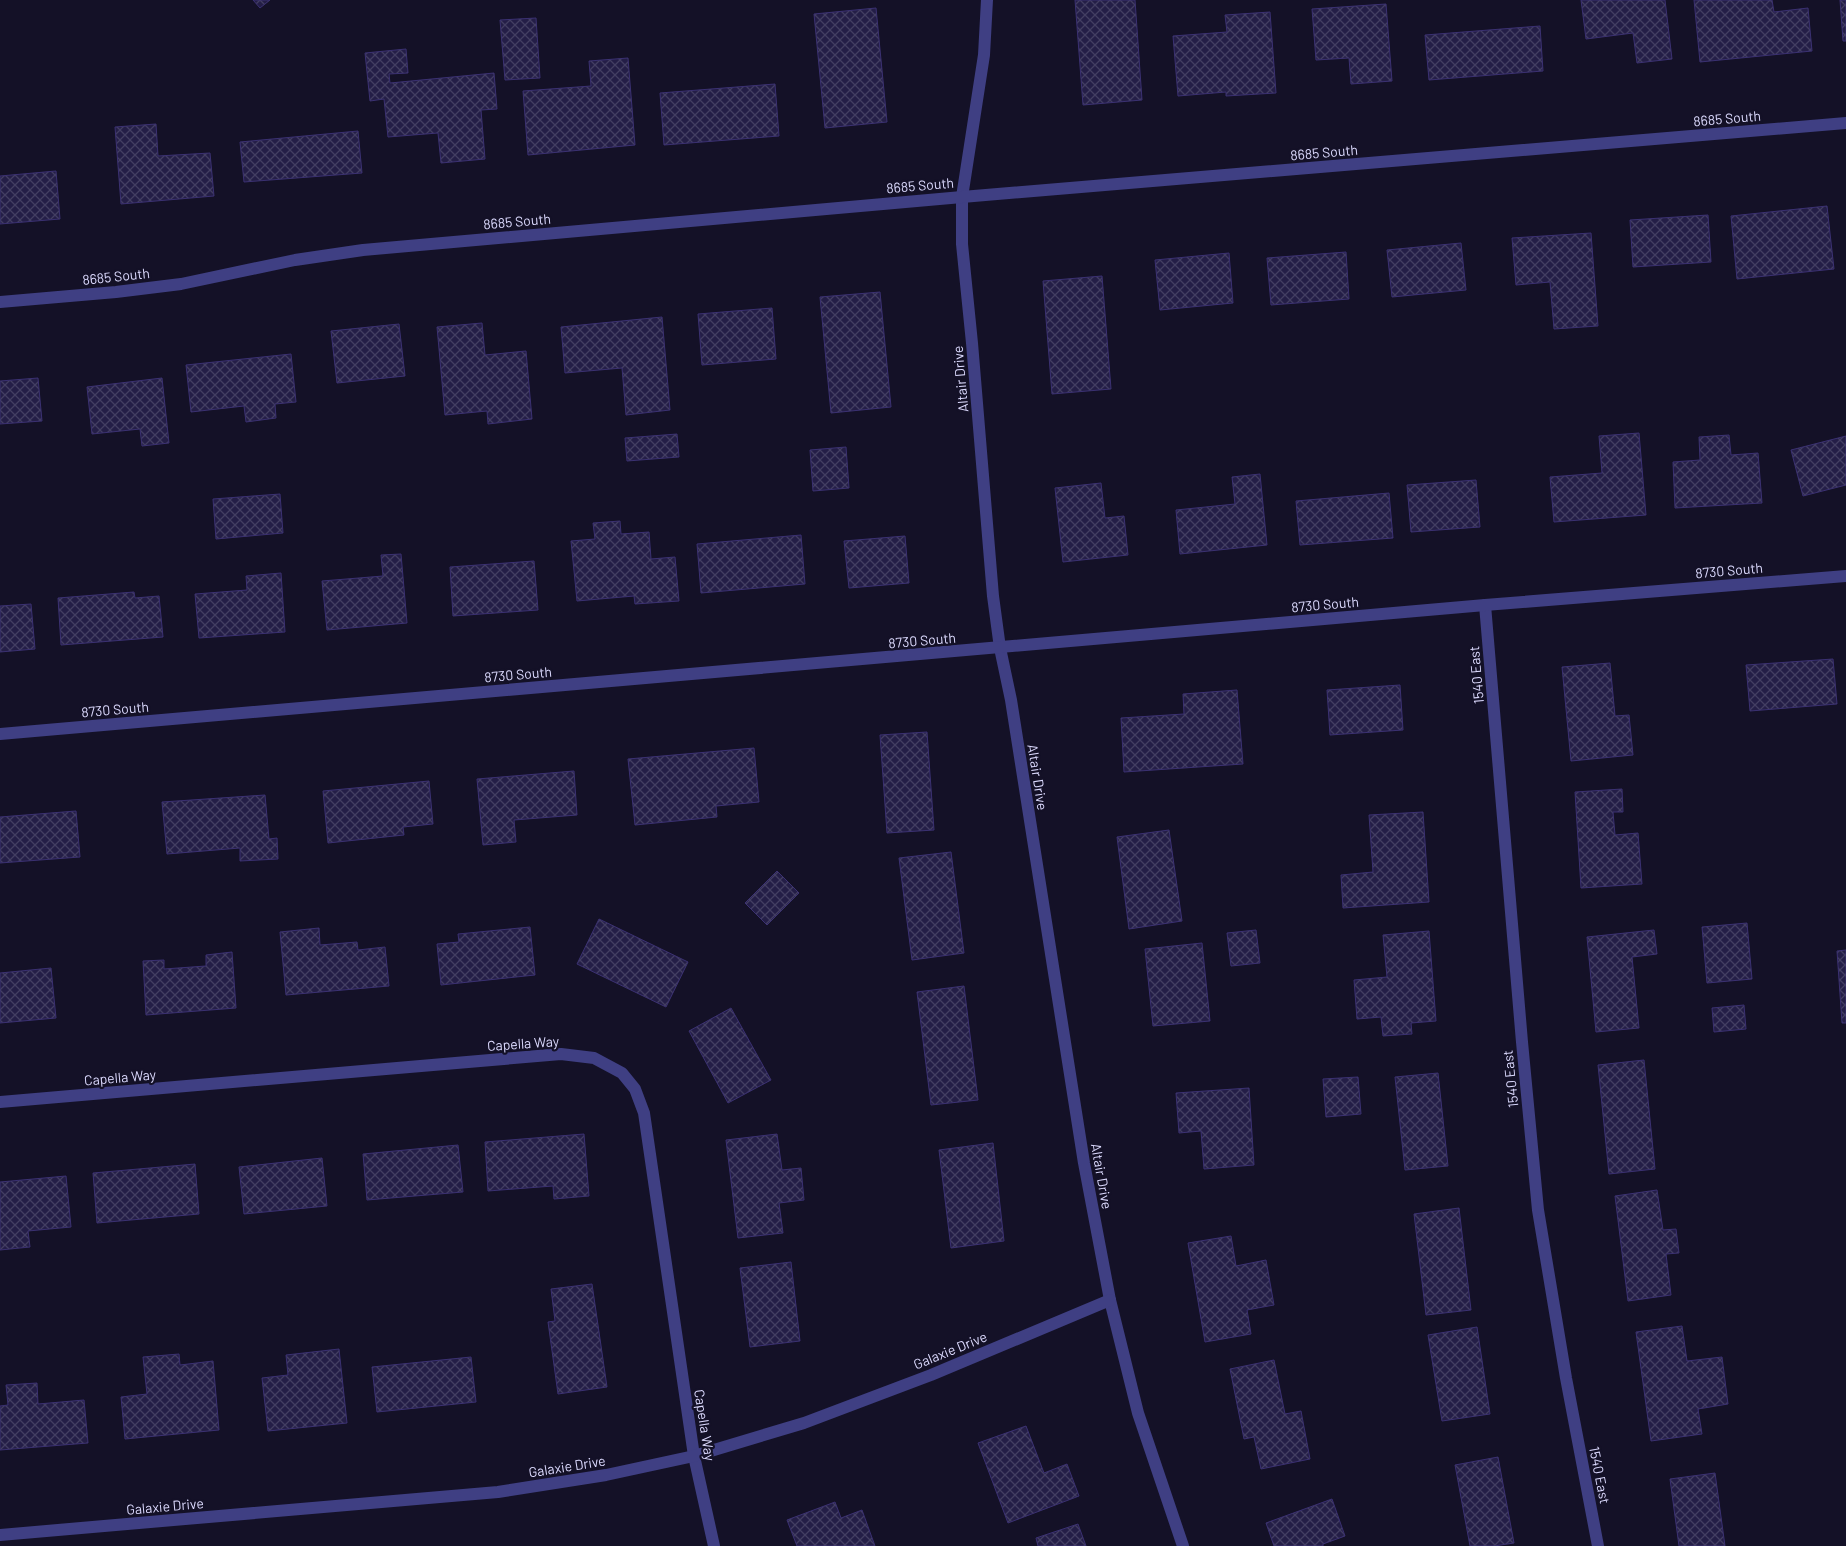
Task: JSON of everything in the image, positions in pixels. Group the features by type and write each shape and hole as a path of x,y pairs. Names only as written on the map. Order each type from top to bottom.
{"street":[{"name":"Altair Drive","path":"987,0 984,55 962,197 962,244 972,343 992,596 1084,1163 1110,1300 1138,1413 1183,1546"},
{"name":"8685 South","path":"0,302 116,292 181,284 295,260 363,250 962,197 1846,123"},
{"name":"8730 South","path":"0,734 1485,605 1846,576"},
{"name":"1540 East","path":"1485,605 1538,1210 1566,1378 1598,1546"},
{"name":"Capella Way","path":"0,1102 561,1054 594,1058 622,1073 635,1089 644,1112 694,1456 714,1546"},
{"name":"Galaxie Drive","path":"0,1535 498,1492 606,1475 694,1456 822,1416 931,1375 1110,1300"}],"building":[{"path":"253,0 270,0 260,8"},
{"path":"1075,0 1135,0 1142,100 1083,105"},
{"path":"1581,0 1665,0 1672,59 1637,63 1633,33 1586,39"},
{"path":"1694,0 1772,0 1774,12 1808,8 1812,51 1700,62"},
{"path":"1840,0 1846,0 1846,41 1843,41"},
{"path":"1386,4 1392,81 1351,84 1349,58 1316,60 1312,9"},
{"path":"876,8 887,122 825,128 814,14"},
{"path":"1270,12 1276,93 1226,96 1226,92 1178,96 1173,36 1227,32 1225,15"},
{"path":"536,18 540,78 505,80 500,20"},
{"path":"1540,26 1543,71 1429,80 1425,35"},
{"path":"406,49 408,73 389,74 390,83 494,73 497,109 481,110 485,159 441,163 438,133 388,137 384,99 370,101 365,53"},
{"path":"628,58 635,145 528,155 523,91 591,86 589,61"},
{"path":"775,84 779,136 664,145 660,93"},
{"path":"156,124 158,156 210,153 214,196 121,204 115,127"},
{"path":"358,131 362,173 244,182 240,142"},
{"path":"56,171 60,219 0,224 0,176"},
{"path":"1827,206 1834,269 1737,279 1731,216"},
{"path":"1708,215 1711,262 1633,267 1630,220"},
{"path":"1591,233 1598,326 1554,329 1550,282 1516,285 1512,238"},
{"path":"1461,243 1466,290 1392,297 1387,250"},
{"path":"1346,252 1349,299 1271,305 1267,258"},
{"path":"1229,253 1233,303 1160,310 1155,260"},
{"path":"1102,276 1111,389 1052,394 1043,281"},
{"path":"880,292 891,407 831,413 820,297"},
{"path":"772,308 776,359 702,365 698,314"},
{"path":"662,317 670,410 626,415 622,368 565,373 561,327"},
{"path":"482,323 485,355 526,351 532,419 488,424 487,411 445,415 437,327"},
{"path":"399,324 405,376 337,383 331,331"},
{"path":"291,354 296,402 275,404 276,418 246,422 244,406 191,412 186,365"},
{"path":"38,378 42,421 0,424 0,381"},
{"path":"162,378 169,443 142,446 140,429 92,434 87,387"},
{"path":"1639,433 1646,515 1554,522 1550,477 1602,473 1599,436"},
{"path":"677,434 679,457 627,461 625,438"},
{"path":"1729,435 1731,455 1758,453 1762,503 1675,508 1673,462 1700,460 1699,437"},
{"path":"1846,436 1846,485 1803,496 1791,450"},
{"path":"846,447 849,488 813,491 810,450"},
{"path":"1260,474 1267,545 1180,554 1176,510 1235,504 1232,477"},
{"path":"1476,480 1480,527 1411,532 1407,485"},
{"path":"1101,483 1105,518 1124,516 1128,555 1063,562 1055,488"},
{"path":"1389,493 1393,538 1300,545 1296,501"},
{"path":"280,494 283,533 216,539 213,499"},
{"path":"620,521 621,534 649,532 651,559 675,557 679,601 635,604 634,596 577,601 571,541 595,539 593,523"},
{"path":"801,535 805,584 701,593 697,544"},
{"path":"905,536 909,583 849,588 844,541"},
{"path":"401,554 407,623 327,630 322,581 383,576 381,555"},
{"path":"534,561 538,610 453,616 450,567"},
{"path":"281,573 285,632 199,638 195,594 247,590 246,576"},
{"path":"134,592 135,598 159,596 163,637 61,645 58,598"},
{"path":"31,604 35,649 0,652 0,606"},
{"path":"1833,659 1837,704 1750,711 1746,665"},
{"path":"1610,663 1615,716 1629,715 1633,755 1571,761 1562,667"},
{"path":"1400,685 1403,730 1330,735 1327,690"},
{"path":"1237,690 1243,764 1124,772 1121,718 1184,714 1183,694"},
{"path":"927,732 934,830 887,833 880,735"},
{"path":"754,748 759,802 716,806 717,817 635,825 628,759"},
{"path":"574,771 577,815 514,820 516,842 483,845 477,779"},
{"path":"429,781 433,824 403,827 404,835 328,843 323,791"},
{"path":"1622,789 1623,812 1613,812 1615,835 1638,833 1642,884 1581,888 1575,792"},
{"path":"265,795 269,839 277,838 278,859 240,861 240,848 167,854 162,802"},
{"path":"76,811 80,857 0,863 0,817"},
{"path":"1423,812 1429,902 1343,908 1341,875 1373,872 1369,815"},
{"path":"1169,830 1182,921 1129,929 1117,837"},
{"path":"951,852 964,953 912,960 899,858"},
{"path":"777,871 799,893 767,925 745,903"},
{"path":"599,919 688,962 666,1007 577,964"},
{"path":"1747,923 1752,979 1707,983 1702,927"},
{"path":"530,927 535,975 441,985 437,944 459,942 458,934"},
{"path":"319,928 320,945 357,942 358,950 385,947 389,986 286,995 280,932"},
{"path":"1256,930 1260,963 1231,966 1227,933"},
{"path":"1654,930 1657,954 1632,957 1639,1028 1596,1032 1587,937"},
{"path":"1429,931 1436,1021 1411,1023 1412,1034 1383,1036 1381,1017 1357,1019 1354,980 1387,977 1383,935"},
{"path":"1202,943 1210,1021 1153,1026 1145,949"},
{"path":"1846,950 1846,1023 1842,1023 1837,951"},
{"path":"232,952 236,1008 146,1015 143,961 164,960 164,969 206,966 206,955"},
{"path":"51,968 56,1018 0,1023 0,973"},
{"path":"964,986 978,1100 931,1105 917,992"},
{"path":"1744,1005 1746,1029 1714,1032 1712,1008"},
{"path":"731,1008 771,1080 728,1103 689,1031"},
{"path":"1644,1060 1655,1169 1609,1174 1598,1065"},
{"path":"1438,1073 1448,1166 1405,1170 1395,1077"},
{"path":"1358,1077 1361,1114 1326,1117 1323,1079"},
{"path":"1249,1088 1254,1165 1204,1169 1201,1131 1179,1133 1176,1093"},
{"path":"584,1134 589,1196 554,1199 553,1186 488,1191 485,1142"},
{"path":"777,1134 782,1170 801,1168 804,1200 779,1203 783,1233 738,1238 726,1140"},
{"path":"993,1143 1004,1241 951,1248 939,1150"},
{"path":"458,1145 463,1192 367,1200 363,1154"},
{"path":"322,1158 327,1206 244,1214 239,1167"},
{"path":"195,1164 199,1214 97,1223 93,1173"},
{"path":"66,1176 71,1227 28,1231 30,1247 0,1250 0,1182"},
{"path":"1657,1190 1663,1230 1676,1229 1679,1253 1666,1254 1671,1295 1628,1301 1615,1196"},
{"path":"1459,1208 1471,1310 1426,1315 1414,1214"},
{"path":"1231,1236 1236,1266 1266,1260 1274,1305 1247,1310 1251,1334 1205,1342 1188,1243"},
{"path":"791,1262 800,1341 750,1347 740,1268"},
{"path":"592,1284 607,1387 558,1394 548,1322 555,1321 551,1289"},
{"path":"1682,1326 1687,1361 1722,1357 1728,1404 1698,1409 1702,1434 1651,1441 1636,1332"},
{"path":"1477,1327 1490,1414 1442,1421 1428,1335"},
{"path":"339,1349 347,1423 268,1431 262,1378 288,1375 286,1355"},
{"path":"179,1354 180,1365 213,1361 219,1430 125,1439 121,1397 147,1394 143,1357"},
{"path":"471,1357 476,1402 377,1412 372,1367"},
{"path":"1274,1360 1285,1414 1301,1411 1310,1459 1261,1469 1254,1437 1244,1439 1230,1369"},
{"path":"37,1383 38,1404 84,1400 88,1443 0,1450 0,1406 8,1405 6,1385"},
{"path":"1026,1426 1044,1473 1067,1464 1079,1496 1008,1523 978,1443"},
{"path":"1498,1457 1514,1543 1494,1546 1470,1546 1455,1465"},
{"path":"1715,1473 1725,1546 1679,1546 1670,1479"},
{"path":"1332,1499 1345,1536 1323,1544 1323,1546 1274,1546 1266,1523"},
{"path":"835,1502 841,1518 862,1510 875,1546 797,1546 787,1520"},
{"path":"1078,1524 1086,1546 1038,1546 1036,1538"}]}
